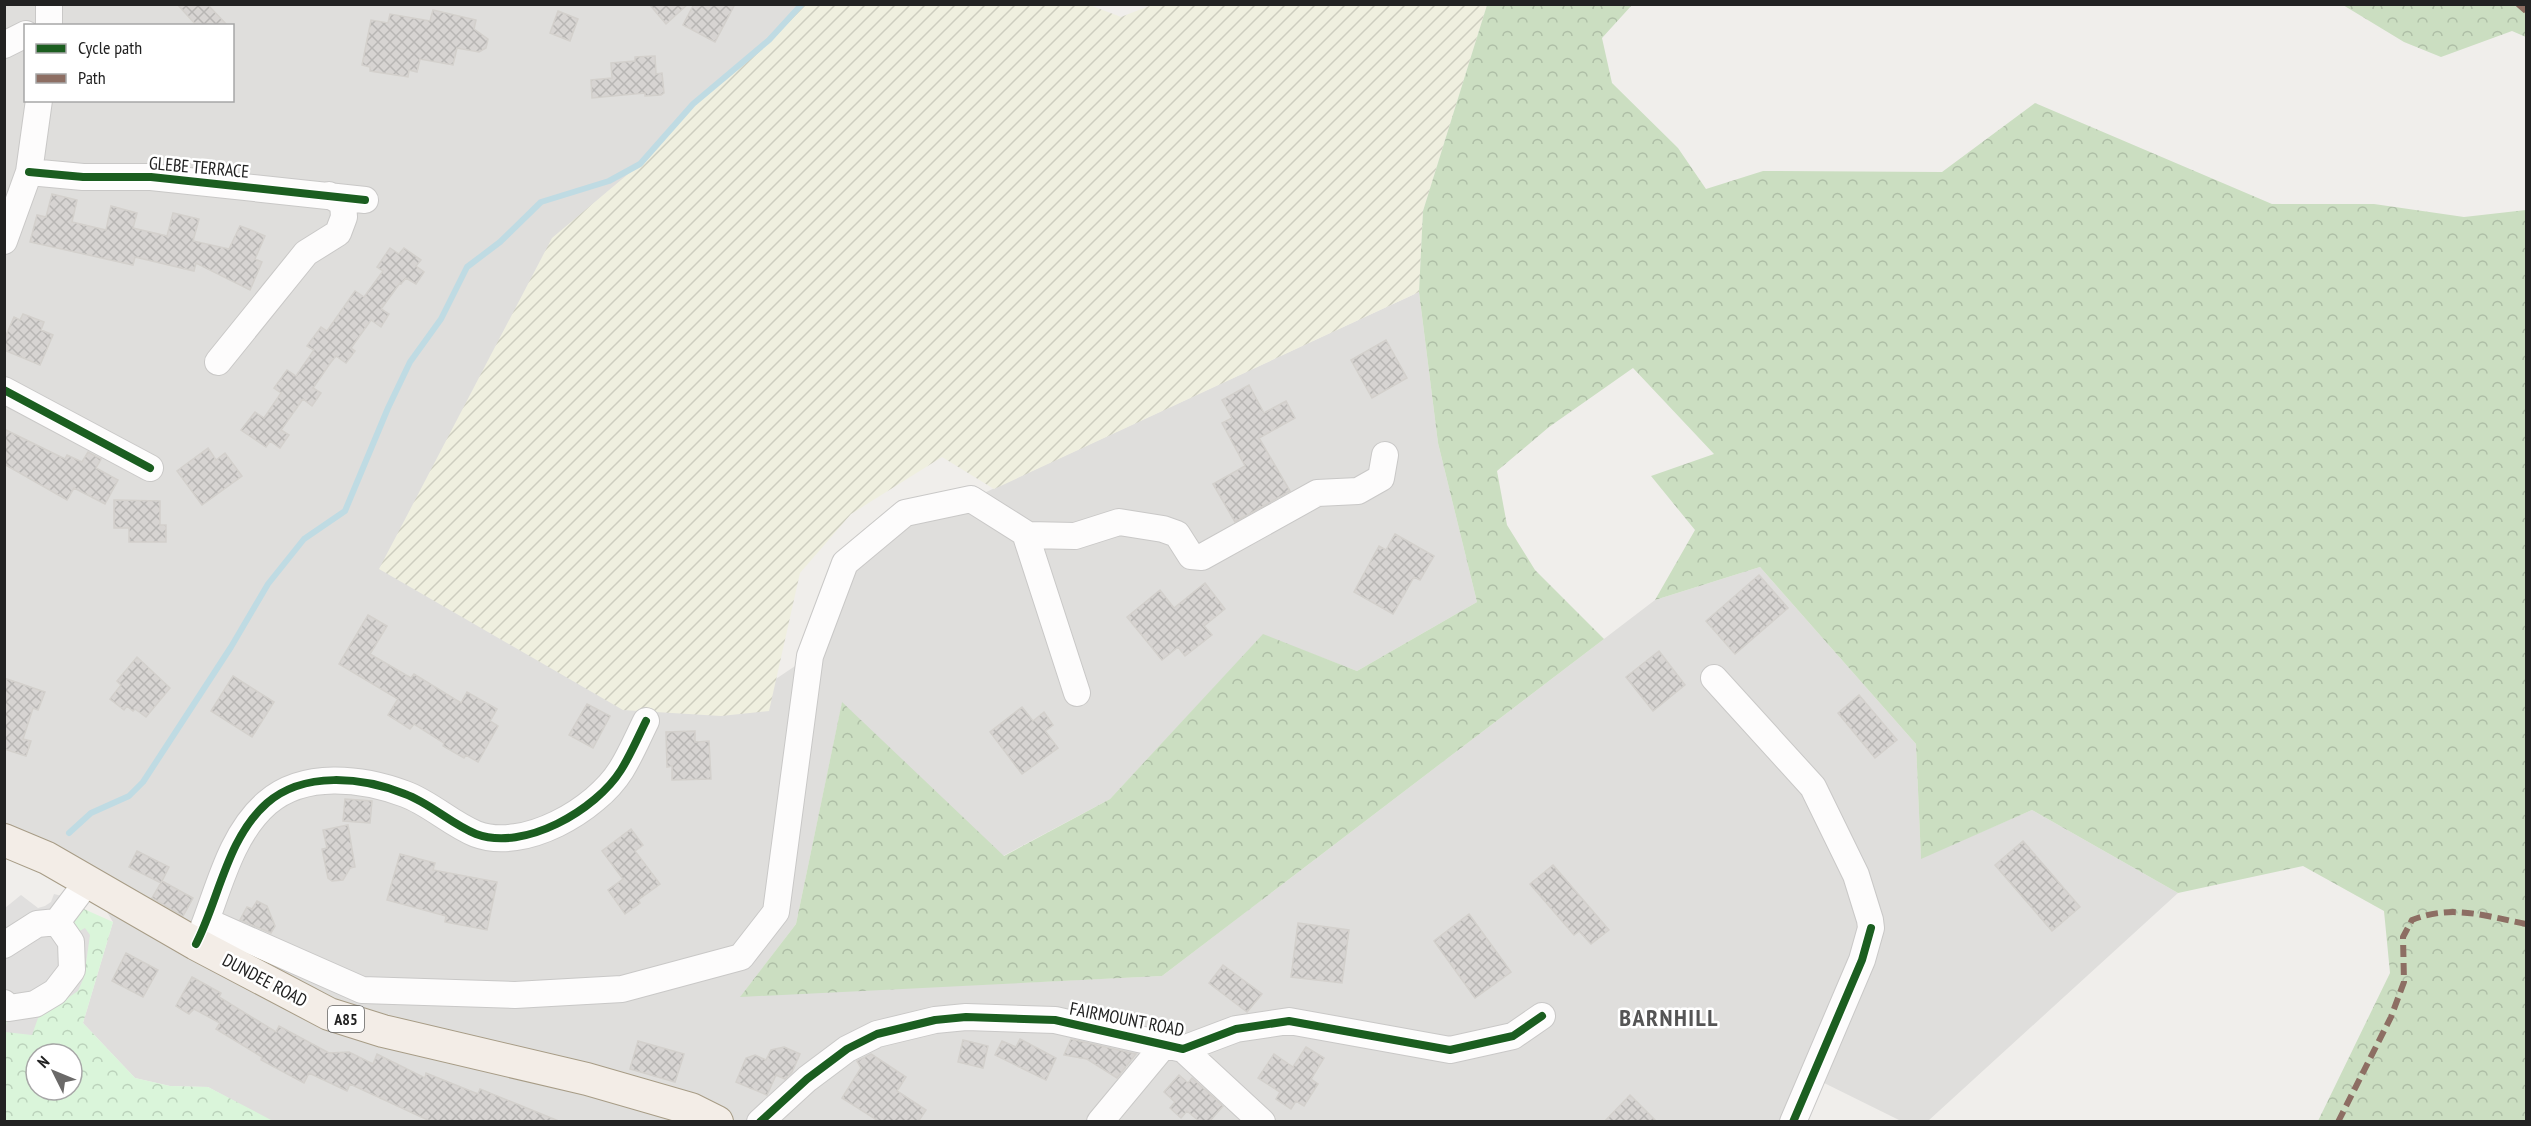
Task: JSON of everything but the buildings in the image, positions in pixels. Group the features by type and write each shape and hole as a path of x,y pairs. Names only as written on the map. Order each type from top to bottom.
{"main road":[{"name":"DUNDEE ROAD","path":"4,840 47,858 88,881 201,933 329,1014 383,1031 587,1079 691,1109 717,1122"}],"street":[{"path":"4,45 24,35"},
{"path":"4,241 29,172 39,102"},
{"name":"GLEBE TERRACE","path":"29,172 83,177 151,177 365,200"},
{"path":"218,362 306,253 338,233 344,217 343,203 329,195"},
{"path":"4,390 150,468"},
{"path":"646,721 620,771 586,807 563,821 519,836 478,835 406,794 366,784 326,779 284,791 266,804 249,825 234,850 201,933 362,990 515,996 622,989 741,957 776,912 810,656 845,563 905,513 971,499 1025,533 1075,536 1119,522 1163,529 1177,534 1191,556 1202,557 1317,494 1358,491 1381,478 1385,455"},
{"path":"1025,533 1077,693"},
{"path":"1714,678 1814,786 1856,875 1871,928 1862,960 1793,1122"},
{"path":"4,945 37,924 57,922 88,881"},
{"path":"4,1003 9,1008 35,1004 55,992 72,970 71,942 57,922"},
{"name":"FAIRMOUNT ROAD","path":"760,1122 807,1079 847,1049 878,1034 935,1020 986,1017 1055,1020 1174,1047 1236,1029 1289,1021 1450,1050 1513,1036 1542,1016"},
{"path":"1100,1122 1174,1047 1251,1117"}],"shaded area":[{"path":"4,5 802,5 769,40 693,104 640,164 721,716 810,656 845,563 905,513 971,499 1419,292 1438,443 1477,602 1357,671 1263,635 1110,799 1003,856 842,703 796,924 741,996 1162,976 1655,600 1760,567 1916,744 1921,858 2032,810 2178,893 1928,1121 1901,1121 1812,1077 1793,1122 273,1122 208,1087 170,1086 135,1078 83,1023 113,922 88,881 5,840"},
{"path":"54,894 62,896 74,934 85,928 90,935 84,977 78,991 38,1018 32,1035 5,1032 8,1015 5,1014 5,908 21,895 38,908 45,906 51,902"}],"green space":[{"path":"1087,4 1121,17 1154,4 1487,5 1423,211 1419,292 994,489 942,457 851,514 800,573 769,711 721,716 623,710 379,569 552,238 640,164 693,104 769,40 802,5"},
{"path":"1487,5 1632,5 1602,38 1612,83 1678,148 1706,189 1763,171 1942,172 2035,103 2272,204 2374,204 2464,217 2526,210 2526,1121 2318,1121 2390,973 2384,911 2303,866 2178,893 2032,810 1921,859 1916,744 1760,567 1655,600 1695,530 1651,476 1714,454 1633,368 1549,427 1497,471 1507,525 1535,570 1604,639 1162,976 740,997 796,924 842,702 1004,856 1110,799 1263,634 1357,671 1477,602 1438,443 1419,292 1423,211"},
{"path":"2343,5 2526,5 2526,37 2512,31 2441,57 2404,42"},
{"path":"66,901 113,922 83,1023 135,1078 170,1086 208,1087 273,1121 5,1121 4,923"}],"waterway":[{"path":"69,833 91,813 129,796 143,782 231,647 268,584 304,539 345,511 410,362 441,319 467,267 500,242 541,202 609,181 640,164 693,104 769,40 802,4"}],"marked path":[{"path":"2518,4 2526,11"},
{"path":"2338,1122 2391,1017 2404,982 2403,937 2412,920 2427,915 2455,912 2526,924"}],"cycle path":[{"path":"29,172 83,177 151,177 365,200"},
{"path":"4,390 150,468"},
{"path":"196,944 242,833 253,817 267,803 282,793 298,786 334,780 370,784 414,798 476,834 495,838 515,837 557,824 577,813 595,799 610,785 621,770 646,721"},
{"path":"1793,1122 1862,960 1871,928"},
{"path":"760,1122 807,1079 847,1049 877,1034 935,1020 966,1017 1055,1020 1183,1049 1236,1029 1289,1021 1450,1050 1513,1036 1542,1016"}],"district":[{"name":"BARNHILL","path":"1669,1017"}]}
